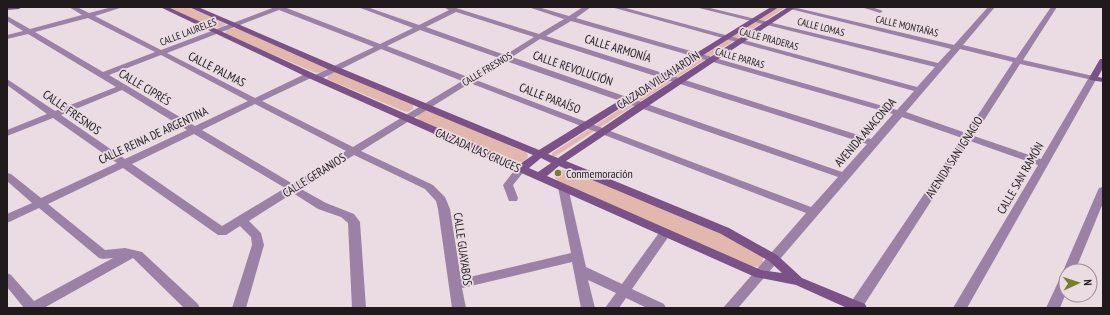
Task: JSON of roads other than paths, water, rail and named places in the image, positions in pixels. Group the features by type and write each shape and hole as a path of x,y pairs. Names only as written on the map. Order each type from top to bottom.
{"street":[{"path":"7,8 19,7"},
{"name":"CALLE PALMAS","path":"72,7 353,151"},
{"path":"7,38 120,7"},
{"name":"CALZADA LAS CRUCES","path":"163,7 313,76 759,274 798,281 857,307"},
{"name":"CALLE LAURELES","path":"102,75 280,7"},
{"name":"CALLE PARAÍSO","path":"280,7 813,212"},
{"name":"CALLE REVOLUCIÓN","path":"361,7 628,99 844,176"},
{"name":"CALLE PARRAS","path":"531,7 898,113 1044,163"},
{"name":"CALLE FRESNOS","path":"407,118 588,7"},
{"name":"CALLE PRADERAS","path":"614,7 918,90"},
{"name":"CALLE LOMAS","path":"698,7 939,66"},
{"name":"CALZADA VILLA JARDÍN","path":"521,169 540,154 776,7"},
{"path":"864,7 880,11"},
{"name":"AVENIDA ANACONDA","path":"730,308 918,90 992,7"},
{"name":"AVENIDA SAN IGNACIO","path":"857,307 967,137 1054,7"},
{"name":"CALZADA LAS CRUCES","path":"196,8 335,69 725,231 773,258 798,281"},
{"name":"CALLE REINA DE ARGENTINA","path":"7,219 255,101 313,76 335,69 419,27 451,8"},
{"name":"CALLE ARMONÍA","path":"451,8 873,143"},
{"name":"CALZADA VILLA JARDÍN","path":"539,177 558,162 642,105 789,8"},
{"name":"CALLE MONTAÑAS","path":"789,8 957,47 1098,77"},
{"name":"CALLE CIPRÉS","path":"7,18 328,209 350,217 354,222 359,308"},
{"name":"CALLE SAN RAMÓN","path":"960,308 1044,163 1098,77 1103,61"},
{"name":"CALLE FRESNOS","path":"7,81 53,115 222,232"},
{"path":"7,133 122,87"},
{"name":"CALLE GERANIOS","path":"222,232 407,118"},
{"name":"CALLE GUAYABOS","path":"353,151 429,187 441,200 444,210 458,308"},
{"path":"513,198 508,185 521,169"},
{"path":"7,176 103,255 125,252 138,255 193,308"},
{"path":"563,187 588,308"},
{"path":"1072,263 1103,190"},
{"path":"239,308 258,245 257,236 241,220"},
{"path":"612,308 666,233"},
{"path":"7,278 33,308 133,253"},
{"path":"455,285 577,256"},
{"path":"580,270 660,308"},
{"path":"1053,308 1058,296"}],"place":[{"name":"Conmemoración","path":"558,173"}]}
